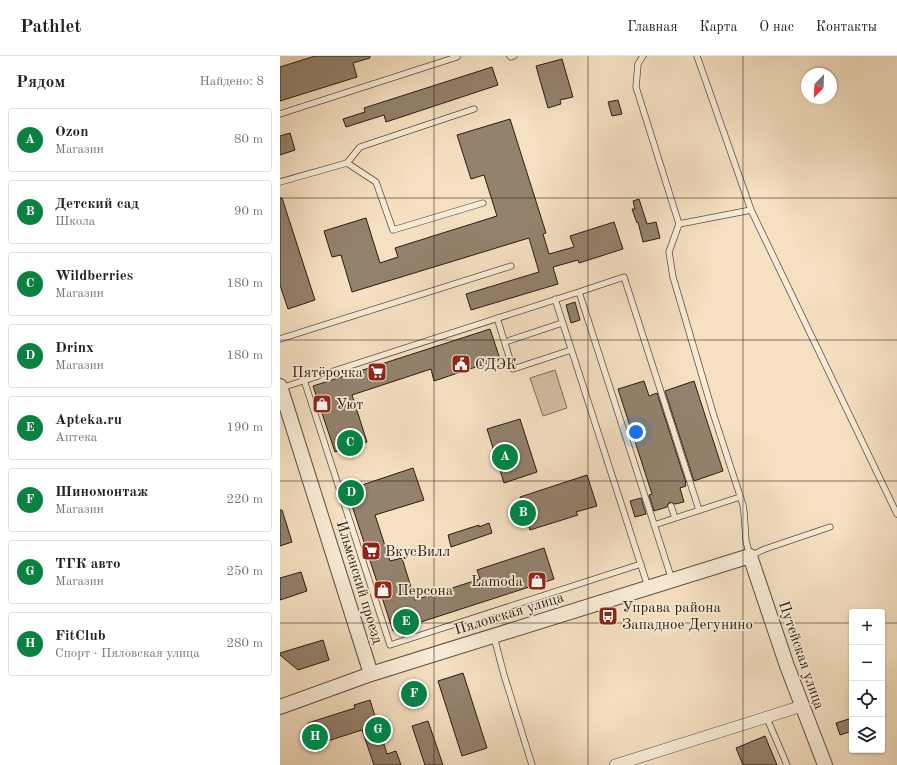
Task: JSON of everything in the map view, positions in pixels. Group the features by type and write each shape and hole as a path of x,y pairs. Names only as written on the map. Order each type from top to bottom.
{"street":[{"name":"Ильменский проезд","path":"280,387 371,674"},
{"name":"Пяловская улица","path":"280,707 371,674 750,556"},
{"name":"Путейская улица","path":"750,556 802,706 825,765"},
{"path":"615,765 766,716 802,706"}],"lane":[{"path":"510,56 514,56"},
{"path":"643,56 638,64 636,87 679,224 669,252 673,277 713,413 740,497 744,512 746,541 750,556 765,549 830,527"},
{"path":"697,56 750,210 897,514"},
{"path":"280,114 456,57"},
{"path":"280,182 347,163 360,147 474,109"},
{"path":"347,163 376,182 393,230 483,203"},
{"path":"679,224 750,210"},
{"path":"280,339 512,266"},
{"path":"280,387 624,277 699,510"},
{"path":"579,292 672,580"},
{"path":"554,299 648,588"},
{"path":"497,318 513,369 571,350"},
{"path":"505,342 562,323"},
{"path":"304,380 390,645 641,564"},
{"path":"654,525 740,497"},
{"path":"671,506 675,518"},
{"path":"494,636 504,675 532,765"},
{"path":"766,716 787,765"}],"shaded area":[{"path":"555,370 567,408 543,416 530,378"}],"building":[{"path":"315,56 370,56 370,58 353,63 357,77 280,101 280,67"},
{"path":"562,59 573,97 560,100 561,104 548,108 536,66"},
{"path":"492,67 498,85 386,122 384,115 346,127 343,119 365,112 364,108"},
{"path":"618,100 622,114 612,116 608,102"},
{"path":"510,119 546,233 543,234 549,254 574,247 570,236 614,222 623,249 579,263 578,260 553,267 558,284 471,310 466,294 539,272 529,238 352,292 341,255 332,257 324,231 366,218 380,263 398,257 395,248 497,216 484,175 471,179 457,135"},
{"path":"290,133 295,150 280,155 280,136"},
{"path":"280,198 282,198 315,300 288,309 280,285"},
{"path":"639,199 647,224 656,222 660,238 643,242 638,222 637,223 632,209 635,209 633,201"},
{"path":"575,302 580,320 571,323 566,305"},
{"path":"490,329 500,359 434,381 431,369 352,395 367,442 335,452 313,386"},
{"path":"644,381 649,396 657,393 686,483 686,486 680,488 684,502 675,504 670,502 667,507 654,511 649,495 652,494 618,389"},
{"path":"694,381 723,471 694,481 665,391"},
{"path":"520,419 537,472 504,483 487,429"},
{"path":"413,468 424,500 375,515 390,561 402,558 415,600 480,579 477,570 544,548 554,579 393,631 347,490"},
{"path":"587,475 597,506 576,512 578,515 530,530 520,497"},
{"path":"641,498 646,514 635,517 630,501"},
{"path":"280,510 282,510 292,542 280,546"},
{"path":"489,523 492,533 451,547 448,535"},
{"path":"301,572 307,591 280,600 280,578"},
{"path":"323,640 329,660 298,670 280,655 280,653"},
{"path":"463,673 487,748 462,756 438,681"},
{"path":"370,700 387,754 396,751 401,765 374,765 362,730 315,745 308,723 355,708 354,705"},
{"path":"849,719 849,732 840,735 836,723"},
{"path":"428,721 443,765 425,765 412,726"},
{"path":"765,736 777,765 743,765 736,748"}],"place":[{"name":"СДЭК","path":"461,364"},
{"name":"Пятёрочка","path":"377,372"},
{"name":"Уют","path":"322,404"},
{"name":"Wildberries","path":"350,443"},
{"name":"Ozon","path":"505,457"},
{"name":"Drinx","path":"351,493"},
{"name":"Детский сад","path":"523,513"},
{"name":"ВкусВилл","path":"371,551"},
{"name":"Lamoda","path":"537,581"},
{"name":"Персона","path":"383,590"},
{"name":"Управа района Западное Дегунино","path":"608,616"},
{"name":"Apteka.ru","path":"406,622"},
{"name":"Шиномонтаж","path":"414,694"},
{"name":"ТГК авто","path":"378,730"},
{"name":"FitClub","path":"315,737"}]}
